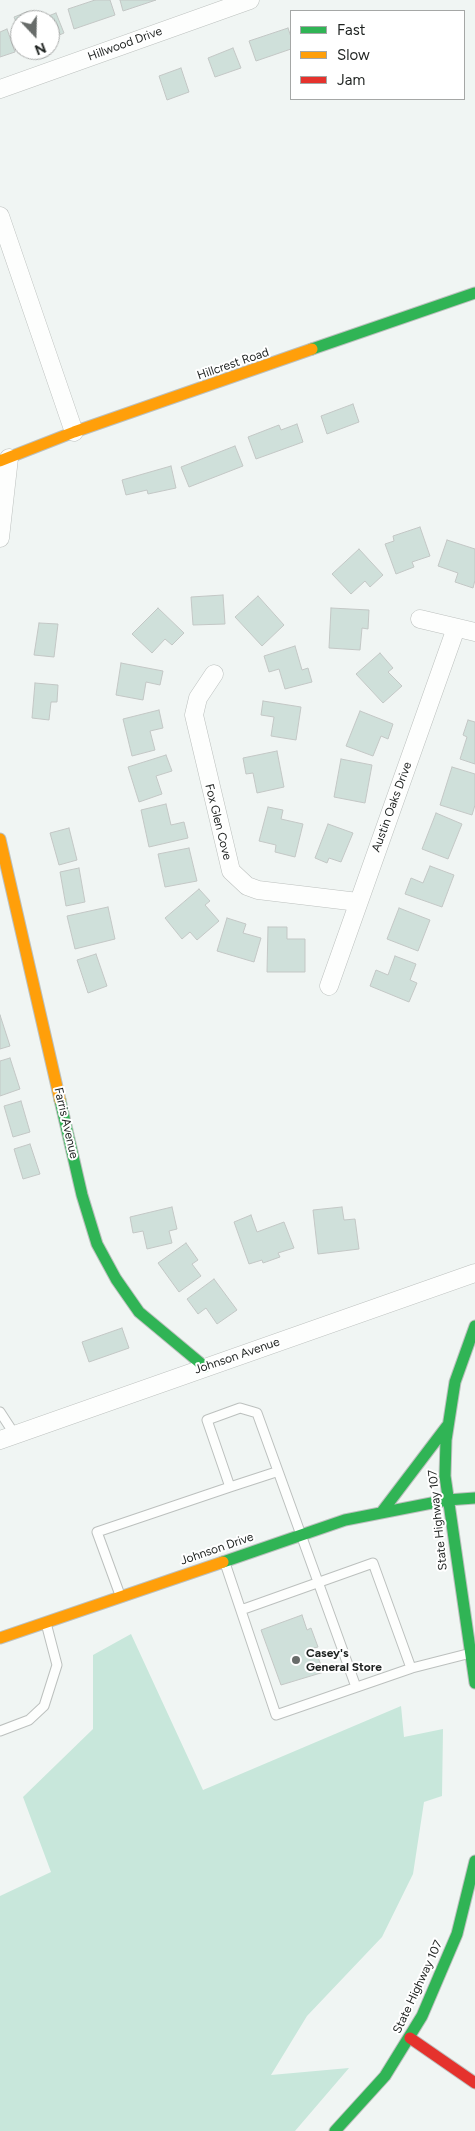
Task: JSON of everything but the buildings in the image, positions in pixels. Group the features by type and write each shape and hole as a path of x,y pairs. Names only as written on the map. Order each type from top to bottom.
{"street":[{"name":"Hillwood Drive","path":"0,89 250,0"},
{"path":"0,216 74,432"},
{"name":"Hillcrest Road","path":"4,460 74,432 475,293"},
{"path":"0,538 4,460"},
{"path":"420,619 475,632"},
{"name":"Austin Oaks Drive","path":"329,986 456,628"},
{"name":"Fox Glen Cove","path":"214,674 198,698 194,715 231,871 247,886 258,890 358,902"},
{"name":"Farris Avenue","path":"0,839 82,1195 97,1244 116,1279 140,1312 205,1367"},
{"name":"Johnson Avenue","path":"8,1437 475,1273"},
{"name":"State Highway 107","path":"475,1326 455,1382 447,1426 445,1476 475,1682"},
{"path":"381,1513 447,1426"},
{"name":"Johnson Drive","path":"0,1638 345,1520 447,1500 475,1498"},
{"name":"State Highway 107","path":"335,2131 385,2076 410,2038 457,1934 475,1861"},
{"path":"410,2038 475,2083"}],"lane":[{"path":"230,1487 207,1420 240,1408 257,1413 299,1536 356,1688"},
{"path":"0,1412 8,1437"},
{"path":"120,1597 98,1532 276,1472"},
{"path":"224,1561 276,1715 410,1668 470,1654"},
{"path":"241,1610 373,1563 410,1668"},
{"path":"0,1731 29,1720 44,1706 57,1665 46,1623"}],"green space":[{"path":"131,1634 203,1790 401,1706 404,1737 443,1729 442,1796 424,1802 413,1874 382,1937 307,2016 271,2075 349,2068 295,2131 0,2131 0,1896 51,1872 23,1797 93,1729 93,1655"}],"traffic: fast":[{"path":"312,349 475,293"},
{"path":"60,1100 82,1195 97,1244 116,1279 139,1312 205,1367"},
{"path":"475,1326 455,1382 446,1440 445,1476 475,1683"},
{"path":"381,1513 447,1426"},
{"path":"223,1562 345,1520 447,1500 475,1498"},
{"path":"335,2131 385,2076 422,2016 457,1934 475,1861"}],"traffic: slow":[{"path":"0,461 74,432 312,349"},
{"path":"0,839 60,1100"},
{"path":"0,1638 223,1562"}],"traffic: jam":[{"path":"410,2038 475,2083"}],"place":[{"name":"Casey's General Store","path":"296,1660"}]}
